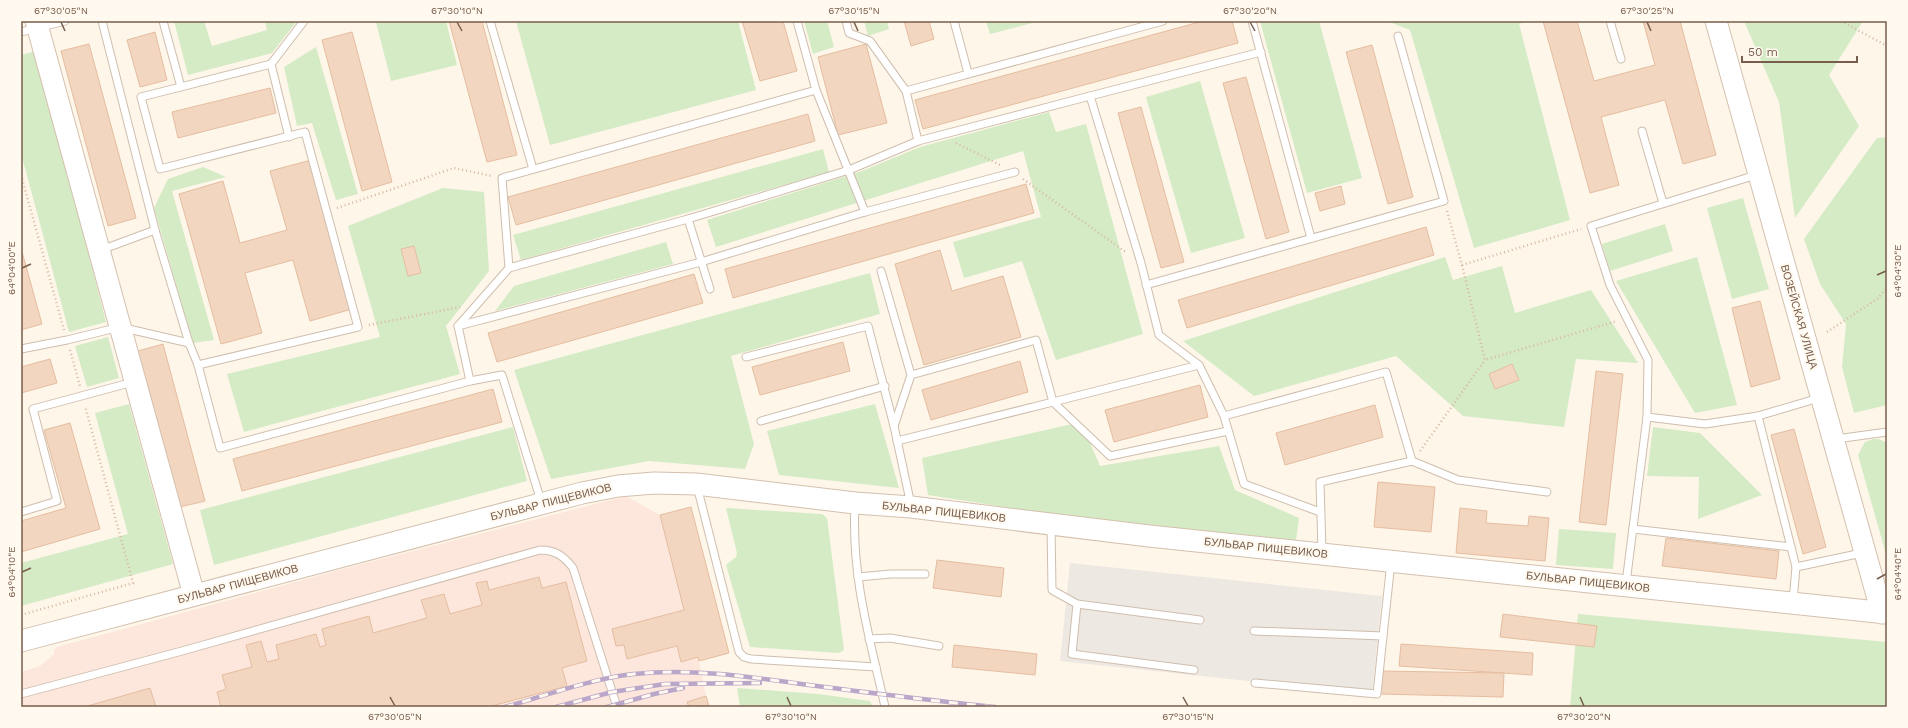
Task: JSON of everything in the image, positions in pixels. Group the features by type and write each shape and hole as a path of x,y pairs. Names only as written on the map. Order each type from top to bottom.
{"main road":[{"name":"ВОЗЕЙСКАЯ УЛИЦА","path":"1716,21 1866,552 1885,613"},
{"path":"31,27 99,250 194,595"},
{"name":"БУЛЬВАР ПИЩЕВИКОВ","path":"21,641 542,503 618,486 654,483 696,484 855,503 911,507 1051,525 1885,613"}],"lane":[{"path":"31,27 65,21"},
{"path":"102,21 155,230 189,343 198,365 220,448 470,381 502,375 542,503"},
{"path":"163,21 181,87"},
{"path":"198,365 358,327 305,132 160,169 141,97 271,64 304,21"},
{"path":"490,21 533,169"},
{"path":"797,21 816,90 865,212"},
{"path":"846,21 849,33 870,41 906,91 918,141"},
{"path":"954,21 968,73"},
{"path":"906,91 1150,23 1163,21"},
{"path":"1252,21 1311,238"},
{"path":"1610,21 1621,59"},
{"path":"1146,285 1444,201 1398,36"},
{"path":"458,326 509,268 688,219 849,170 918,141 1261,52"},
{"path":"271,64 289,137"},
{"path":"509,268 502,178 816,90"},
{"path":"1090,96 1141,263 1159,335 1199,365 1224,416 1244,484 1320,512"},
{"path":"1642,131 1663,204"},
{"path":"458,326 701,262 865,212 1015,172"},
{"path":"1626,586 1647,417 1648,360 1610,285 1591,226 1759,174"},
{"path":"688,219 710,289"},
{"path":"99,250 155,230"},
{"path":"881,271 911,375 894,426"},
{"path":"458,326 470,381"},
{"path":"746,357 868,326 894,426 911,507"},
{"path":"21,349 120,327 189,343"},
{"path":"911,375 1036,340 1053,402 1110,456 1228,431"},
{"path":"897,441 1199,365"},
{"path":"1224,416 1386,372 1412,461"},
{"path":"21,512 57,501 33,409 135,381"},
{"path":"761,421 884,386"},
{"path":"1647,417 1704,424 1758,416 1822,397"},
{"path":"1758,416 1796,567 1792,603"},
{"path":"1834,439 1887,432"},
{"path":"1322,553 1320,482 1412,461 1458,480 1547,492"},
{"path":"696,484 739,652 744,657 751,659 876,667"},
{"path":"855,503 854,526 861,607 885,707"},
{"path":"1051,525 1052,590 1077,604 1200,620"},
{"path":"1633,529 1791,547"},
{"path":"21,694 182,651 540,550 547,550 561,555 573,568 617,707"},
{"path":"1796,567 1866,552"},
{"path":"1255,683 1377,694 1392,561"},
{"path":"858,577 891,574 925,574"},
{"path":"1077,604 1072,654 1194,670"},
{"path":"1254,631 1384,636"},
{"path":"869,639 890,638 939,646"}],"path":[{"path":"1841,21 1887,46"},
{"path":"940,135 1015,172 1141,263"},
{"path":"326,212 454,168 502,178"},
{"path":"21,175 133,583 21,615"},
{"path":"1444,201 1462,265 1485,360"},
{"path":"1462,265 1591,226"},
{"path":"1827,332 1877,299 1887,288"},
{"path":"358,327 477,304"},
{"path":"1412,461 1485,360 1627,318"}],"shaded area":[{"path":"626,496 660,515 691,507 729,653 699,661 706,696 711,707 21,707 21,672 40,666 54,654 54,650 57,647 339,570"},
{"path":"1070,563 1382,596 1372,694 1060,661"}],"green space":[{"path":"174,21 204,21 212,46 267,30 265,21 297,21 272,53 188,75"},
{"path":"446,21 457,65 391,81 376,22"},
{"path":"516,21 738,21 756,90 550,145"},
{"path":"804,21 827,21 834,47 813,54"},
{"path":"864,21 887,21 889,29 868,36"},
{"path":"986,21 1040,21 990,34"},
{"path":"1260,21 1319,21 1362,178 1307,193"},
{"path":"1387,21 1527,21 1519,24 1570,220 1474,248 1410,30"},
{"path":"1744,21 1863,21 1829,75 1859,126 1795,218 1779,102"},
{"path":"316,47 358,194 336,200 312,123 297,126 284,67"},
{"path":"36,51 106,322 69,332 21,153 21,55"},
{"path":"1200,81 1245,238 1191,253 1146,97"},
{"path":"1049,112 1056,132 1086,124 1143,334 1056,360 1022,261 964,278 953,242 1041,217 1023,151 716,247 707,220 862,171 920,147"},
{"path":"1887,137 1887,405 1854,413 1842,367 1846,324 1820,284 1804,239 1877,138"},
{"path":"823,149 829,172 521,260 513,235"},
{"path":"203,167 226,177 172,191 214,340 193,343 154,208 168,179"},
{"path":"443,188 484,192 489,271 446,326 460,374 244,432 227,374 380,337 348,226"},
{"path":"1743,198 1769,289 1732,299 1707,208"},
{"path":"1665,224 1673,251 1610,271 1602,244"},
{"path":"666,242 673,264 495,311 514,286"},
{"path":"1445,257 1453,280 1502,266 1515,313 1591,290 1638,363 1576,359 1564,427 1463,416 1396,356 1254,396 1183,341"},
{"path":"1697,257 1737,405 1695,413 1616,281"},
{"path":"870,273 880,314 731,356 754,444 745,469 649,461 551,479 514,370"},
{"path":"108,337 119,378 87,387 75,346"},
{"path":"129,404 173,564 21,606 21,563 128,534 95,413"},
{"path":"875,404 899,488 779,475 767,431"},
{"path":"1081,422 1100,466 1219,446 1235,490 1299,518 1296,540 1076,518 928,495 922,458"},
{"path":"513,427 527,481 214,565 200,510"},
{"path":"1653,427 1700,433 1762,495 1698,519 1699,477 1647,476"},
{"path":"1873,439 1879,439 1887,443 1887,558 1858,455 1865,442"},
{"path":"726,508 822,514 827,518 844,650 839,653 750,647 726,565 736,557 737,553"},
{"path":"1559,529 1616,533 1613,569 1556,565"},
{"path":"1578,614 1887,642 1887,707 1570,707"},
{"path":"737,688 818,694 870,701 873,707 740,707"}],"building":[{"path":"449,21 482,21 517,155 487,162"},
{"path":"742,21 783,21 797,71 760,81"},
{"path":"904,21 929,21 934,39 911,46"},
{"path":"1203,21 1232,21 1238,43 923,129 915,100"},
{"path":"1543,21 1577,21 1594,81 1655,65 1643,21 1680,21 1716,155 1683,164 1665,100 1601,117 1619,185 1590,193"},
{"path":"155,32 167,80 140,87 127,40"},
{"path":"352,32 392,182 362,191 322,40"},
{"path":"89,44 136,218 108,226 61,51"},
{"path":"866,44 887,123 838,135 818,57"},
{"path":"1372,45 1413,197 1388,204 1346,52"},
{"path":"1246,77 1289,232 1266,239 1223,83"},
{"path":"270,88 276,113 178,138 172,112"},
{"path":"1141,107 1184,262 1161,268 1118,113"},
{"path":"808,114 815,141 516,225 508,197"},
{"path":"311,160 352,309 310,321 293,260 245,273 262,333 221,344 179,194 223,181 240,243 287,230 270,171"},
{"path":"1026,184 1034,213 733,298 725,269"},
{"path":"1341,186 1345,204 1320,211 1315,193"},
{"path":"1426,227 1434,255 1187,328 1178,300"},
{"path":"414,246 421,273 408,276 401,249"},
{"path":"21,248 42,324 21,330"},
{"path":"940,250 952,291 1003,276 1021,337 924,365 895,264"},
{"path":"694,274 703,303 497,362 488,333"},
{"path":"1760,301 1780,379 1751,387 1732,308"},
{"path":"843,342 850,371 760,395 752,367"},
{"path":"163,344 205,501 180,507 138,351"},
{"path":"50,359 57,383 21,393 21,367"},
{"path":"1020,361 1028,392 931,420 922,390"},
{"path":"1512,364 1519,380 1495,389 1489,374"},
{"path":"1596,371 1623,374 1606,525 1579,522"},
{"path":"1200,385 1208,417 1114,442 1105,410"},
{"path":"493,389 502,422 242,491 233,459"},
{"path":"1375,405 1383,437 1285,465 1276,433"},
{"path":"70,423 100,529 21,552 21,521 66,508 44,430"},
{"path":"1794,429 1826,547 1803,554 1771,435"},
{"path":"1378,482 1435,487 1431,532 1374,527"},
{"path":"691,507 729,653 699,661 698,657 681,662 677,646 627,659 624,645 616,646 612,629 684,610 660,515"},
{"path":"1460,508 1487,511 1486,523 1528,526 1529,516 1549,518 1545,561 1456,553"},
{"path":"1666,538 1779,551 1776,579 1662,566"},
{"path":"937,560 1004,568 1001,597 933,588"},
{"path":"539,577 542,588 566,582 587,661 562,668 567,686 488,707 221,707 217,692 226,689 222,675 252,667 246,645 261,641 267,662 279,659 276,645 316,634 320,647 326,645 322,629 369,616 373,633 427,618 421,600 444,594 450,614 482,605 476,583 487,581 489,590"},
{"path":"1503,614 1597,626 1594,647 1500,637"},
{"path":"1401,644 1533,653 1532,675 1399,666"},
{"path":"954,645 1037,654 1035,675 952,667"},
{"path":"1380,671 1504,673 1503,697 1380,694"},
{"path":"150,688 156,707 84,707"},
{"path":"706,696 709,707 689,707 687,702"}],"railway":[{"path":"505,707 602,679 656,672 743,676 902,697 995,707"},
{"path":"556,707 612,692 665,684 760,683"},
{"path":"607,707 654,694 683,688"}]}
